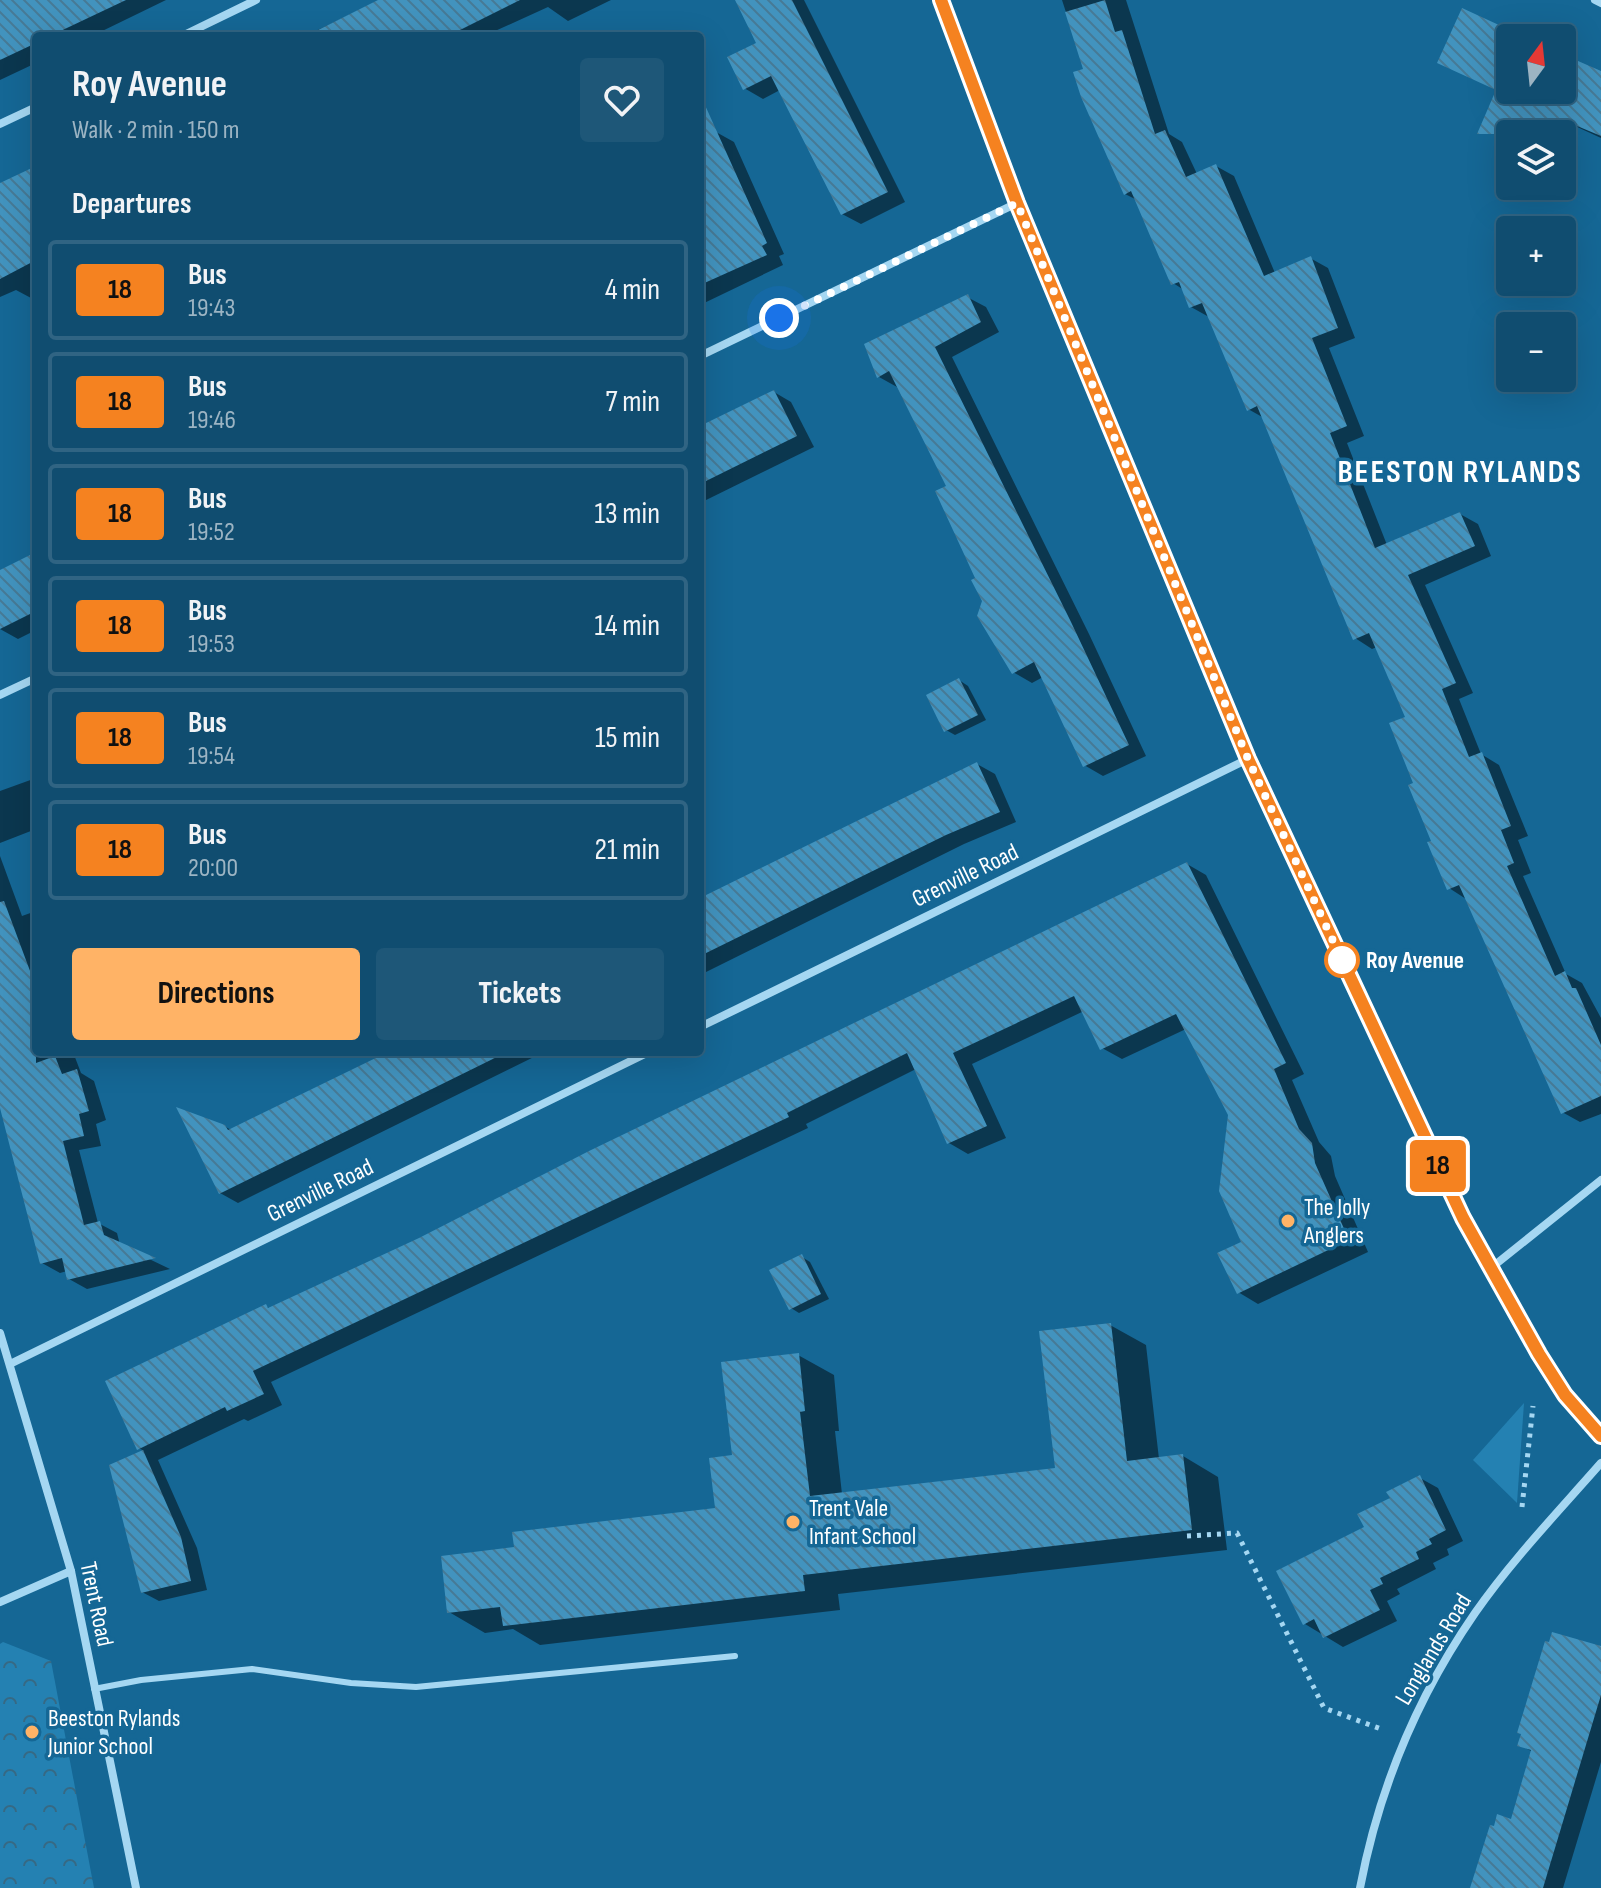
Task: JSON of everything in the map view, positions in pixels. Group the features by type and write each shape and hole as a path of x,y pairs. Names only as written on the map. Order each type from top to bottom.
{"street":[{"path":"190,32 256,0"},
{"path":"941,0 1017,203 1248,759 1456,1204 1539,1354 1565,1395 1601,1436"},
{"path":"1595,0 1601,3"},
{"path":"0,124 32,109"},
{"path":"704,354 1017,203"},
{"path":"0,695 32,680"},
{"name":"Grenville Road","path":"704,1025 1248,759"},
{"name":"Grenville Road","path":"10,1364 641,1056"},
{"path":"1490,1268 1601,1180"},
{"name":"Trent Road","path":"0,1333 71,1571 136,1888"},
{"name":"Longlands Road","path":"1360,1888 1382,1796 1405,1738 1451,1649 1517,1560 1601,1463"},
{"path":"0,1602 71,1571"}],"lane":[{"path":"94,1689 141,1680 252,1669 351,1683 416,1687 735,1656"}],"path":[{"path":"1517,1560 1539,1354"},
{"path":"1187,1536 1237,1533 1324,1708 1405,1738"}],"green space":[{"path":"1524,1403 1517,1503 1473,1460"},
{"name":"Beeston Rylands Junior School","path":"3,1642 51,1661 94,1888 0,1888 0,1644"}],"building":[{"path":"0,0 126,0 58,32 32,32 32,45 0,60"},
{"path":"378,0 520,0 456,32 314,32"},
{"path":"735,0 792,0 888,192 841,215 771,76 743,90 727,57 756,43"},
{"path":"1105,0 1115,32 1122,30 1155,134 1165,130 1186,177 1216,164 1264,276 1311,256 1338,328 1312,338 1347,426 1330,433 1375,548 1460,512 1475,546 1408,575 1456,683 1442,689 1469,757 1482,752 1511,826 1501,830 1514,863 1507,866 1555,976 1565,971 1572,988 1576,988 1601,1045 1601,1096 1561,1114 1459,885 1447,890 1427,842 1431,841 1408,785 1413,783 1389,723 1405,717 1369,633 1353,640 1257,406 1247,411 1202,303 1189,308 1179,282 1171,285 1131,191 1124,195 1081,97 1073,72 1083,69 1065,12"},
{"path":"1462,8 1497,24 1496,90 1437,63"},
{"path":"1576,60 1601,71 1601,136 1576,126 1576,120 1558,118 1496,120 1496,134 1477,134 1496,90 1496,104 1576,104"},
{"path":"704,103 767,243 762,246 767,255 704,283"},
{"path":"32,168 32,262 0,279 0,183"},
{"path":"968,294 981,322 935,347 1129,745 1083,767 1034,662 1012,674 977,616 982,601 971,580 975,578 935,491 946,486 889,371 877,378 864,344"},
{"path":"774,390 797,436 704,482 704,424"},
{"path":"32,554 32,613 0,629 0,570"},
{"path":"959,678 978,715 944,732 926,695"},
{"path":"977,762 1000,812 946,835 704,954 704,896"},
{"path":"1187,862 1286,1063 1274,1069 1299,1129 1312,1143 1315,1163 1349,1240 1237,1294 1217,1253 1241,1242 1219,1191 1228,1115 1176,1014 1100,1050 1074,996 953,1053 987,1126 947,1144 907,1053 787,1113 789,1117 253,1371 264,1394 227,1411 225,1407 137,1450 105,1381 266,1304 268,1308 419,1238 589,1151"},
{"path":"4,901 32,976 32,1056 36,1056 36,1063 55,1056 62,1074 77,1069 89,1111 79,1114 84,1136 63,1141 84,1225 100,1221 104,1235 156,1258 67,1280 62,1258 40,1264 0,1108 0,902"},
{"path":"380,1056 499,1056 219,1194 176,1107 225,1125 228,1130"},
{"path":"802,1254 821,1294 789,1310 769,1270"},
{"path":"1111,1323 1127,1461 1183,1454 1192,1530 803,1575 805,1591 503,1626 500,1607 447,1613 441,1556 514,1547 512,1532 715,1508 709,1458 732,1455 721,1362 799,1353 805,1411 800,1412 810,1496 1055,1468 1039,1331"},
{"path":"143,1450 181,1537 191,1581 141,1593 109,1465"},
{"path":"1420,1475 1446,1530 1429,1539 1432,1544 1416,1552 1419,1559 1380,1578 1383,1584 1370,1590 1380,1610 1323,1638 1314,1619 1303,1625 1276,1571 1364,1527 1357,1514 1390,1498 1386,1492"},
{"path":"1552,1632 1601,1646 1601,1695 1543,1888 1470,1888 1490,1825 1494,1826 1497,1814 1511,1819 1531,1750 1517,1746 1521,1734 1517,1733 1545,1641 1549,1642"}],"bus line":[{"name":"18","path":"941,0 1017,203 1248,759 1463,1218 1523,1329 1565,1395 1601,1436"}],"place":[{"name":"Roy Avenue","path":"1342,960"},
{"name":"The Jolly Anglers","path":"1288,1221"},
{"name":"Trent Vale Infant School","path":"793,1522"},
{"name":"Beeston Rylands Junior School","path":"32,1732"}],"district":[{"name":"BEESTON RYLANDS","path":"1460,471"}],"route":[{"path":"779,318 1017,203 1248,759 1342,960"}]}
